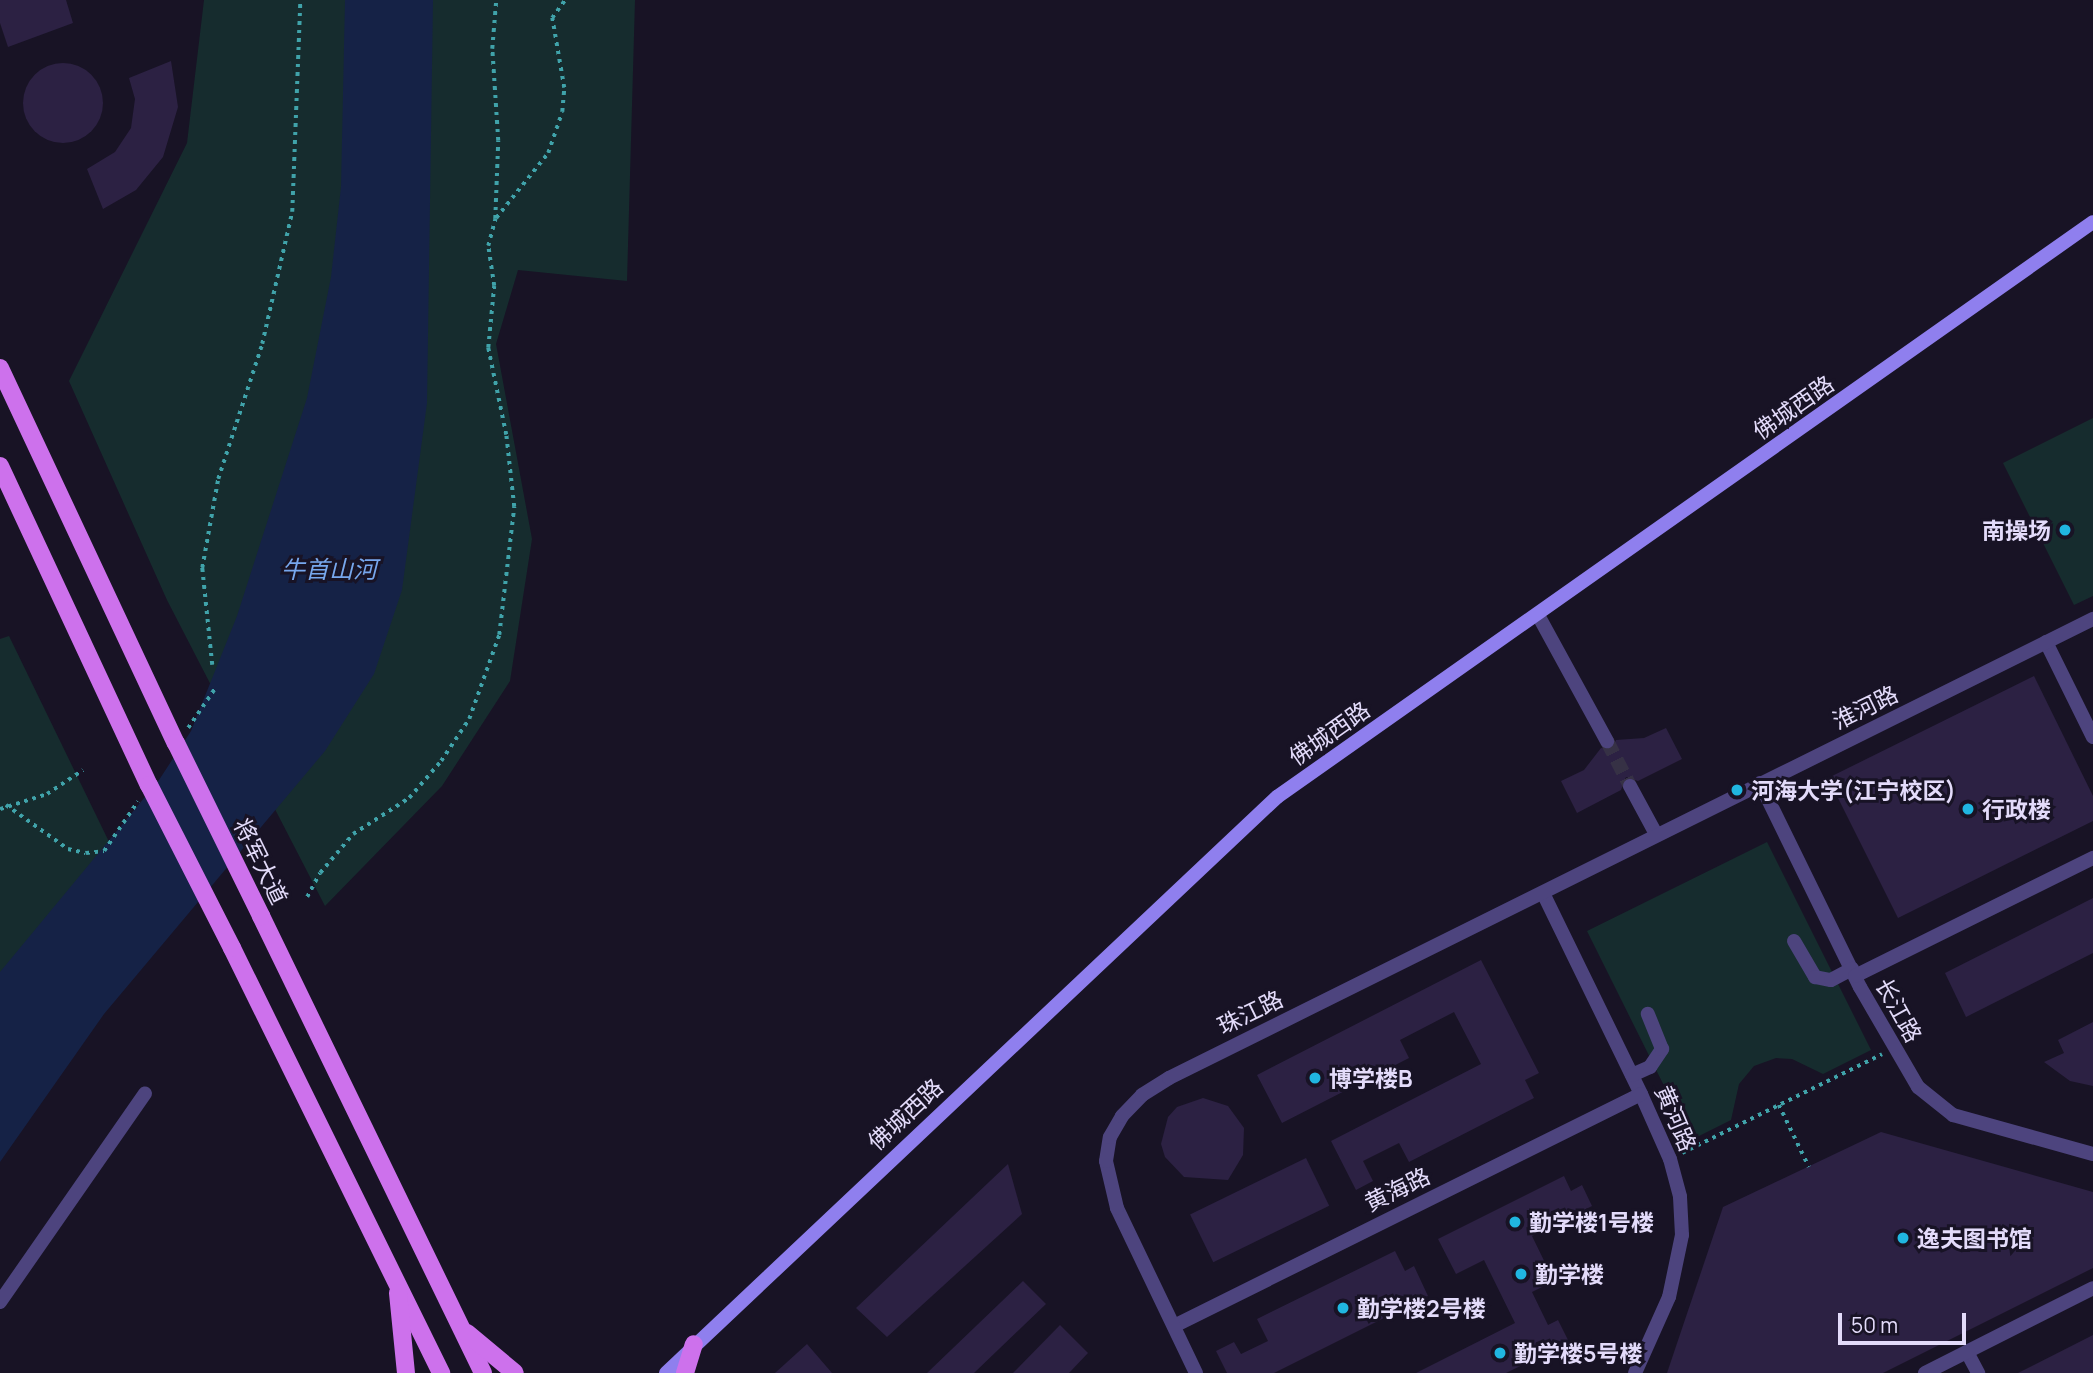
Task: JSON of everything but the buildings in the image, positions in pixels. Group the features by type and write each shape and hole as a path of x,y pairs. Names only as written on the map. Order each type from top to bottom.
{"main road":[{"name":"佛城西路","path":"666,1373 1277,797 2093,222"},
{"name":"将军大道","path":"0,368 176,743 483,1373"},
{"path":"0,466 149,785 441,1373"},
{"path":"398,1286 407,1373"},
{"path":"461,1328 515,1373"},
{"path":"685,1373 694,1344"}],"street":[{"path":"1538,615 1607,741"},
{"name":"淮河路","path":"1656,834 2093,619"},
{"path":"2046,642 2093,737"},
{"name":"长江路","path":"1760,783 1853,973 1893,1049 1918,1087 1953,1115 2093,1154"},
{"path":"1630,786 1656,834"},
{"name":"珠江路","path":"1196,1373 1117,1208 1106,1161 1110,1137 1122,1116 1169,1078 1656,834"},
{"path":"1794,941 1815,977 1831,980 1853,973 2093,858"},
{"name":"黄河路","path":"1542,892 1641,1094 1670,1159 1681,1197 1682,1235 1668,1297 1635,1373"},
{"path":"1632,1075 1650,1067 1662,1049 1648,1014"},
{"path":"0,1301 145,1093"},
{"name":"黄海路","path":"1174,1326 1641,1094"},
{"path":"1925,1373 2093,1287"},
{"path":"1968,1352 1978,1373"}],"path":[{"path":"212,665 202,568 218,479 262,344 292,212 300,0"},
{"path":"307,897 320,873 354,834 409,798 441,761 469,719 499,635 514,507 506,435 488,348 495,286 488,246 495,219 496,0"},
{"path":"495,219 548,153 562,112 564,88 552,18 565,0"},
{"path":"0,809 47,794 83,770"},
{"path":"6,805 68,849 104,851"},
{"path":"1670,1159 1893,1049"},
{"path":"1779,1105 1809,1167"}],"green space":[{"path":"204,0 635,0 627,281 518,270 496,344 532,539 510,681 442,786 325,906 167,600 69,381 187,143"},
{"name":"南操场","path":"2093,418 2093,596 2074,605 2003,463"},
{"path":"9,636 113,850 0,975 0,639"},
{"path":"1767,842 1871,1050 1823,1074 1792,1059 1776,1058 1754,1066 1739,1084 1731,1120 1691,1140 1587,931"}],"water":[{"name":"牛首山河","path":"345,0 433,0 427,403 402,590 374,674 325,751 104,1014 0,1162 0,972 159,780 191,731 237,616 307,398 331,277 341,187"}],"tunnel":[{"path":"1607,741 1630,786"}],"place":[{"name":"南操场","path":"2065,530"},
{"name":"河海大学(江宁校区)","path":"1737,790"},
{"name":"行政楼","path":"1968,809"},
{"name":"博学楼B","path":"1315,1078"},
{"name":"勤学楼1号楼","path":"1515,1222"},
{"name":"逸夫图书馆","path":"1903,1238"},
{"name":"勤学楼","path":"1521,1274"},
{"name":"勤学楼2号楼","path":"1343,1308"},
{"name":"勤学楼5号楼","path":"1500,1353"}]}
